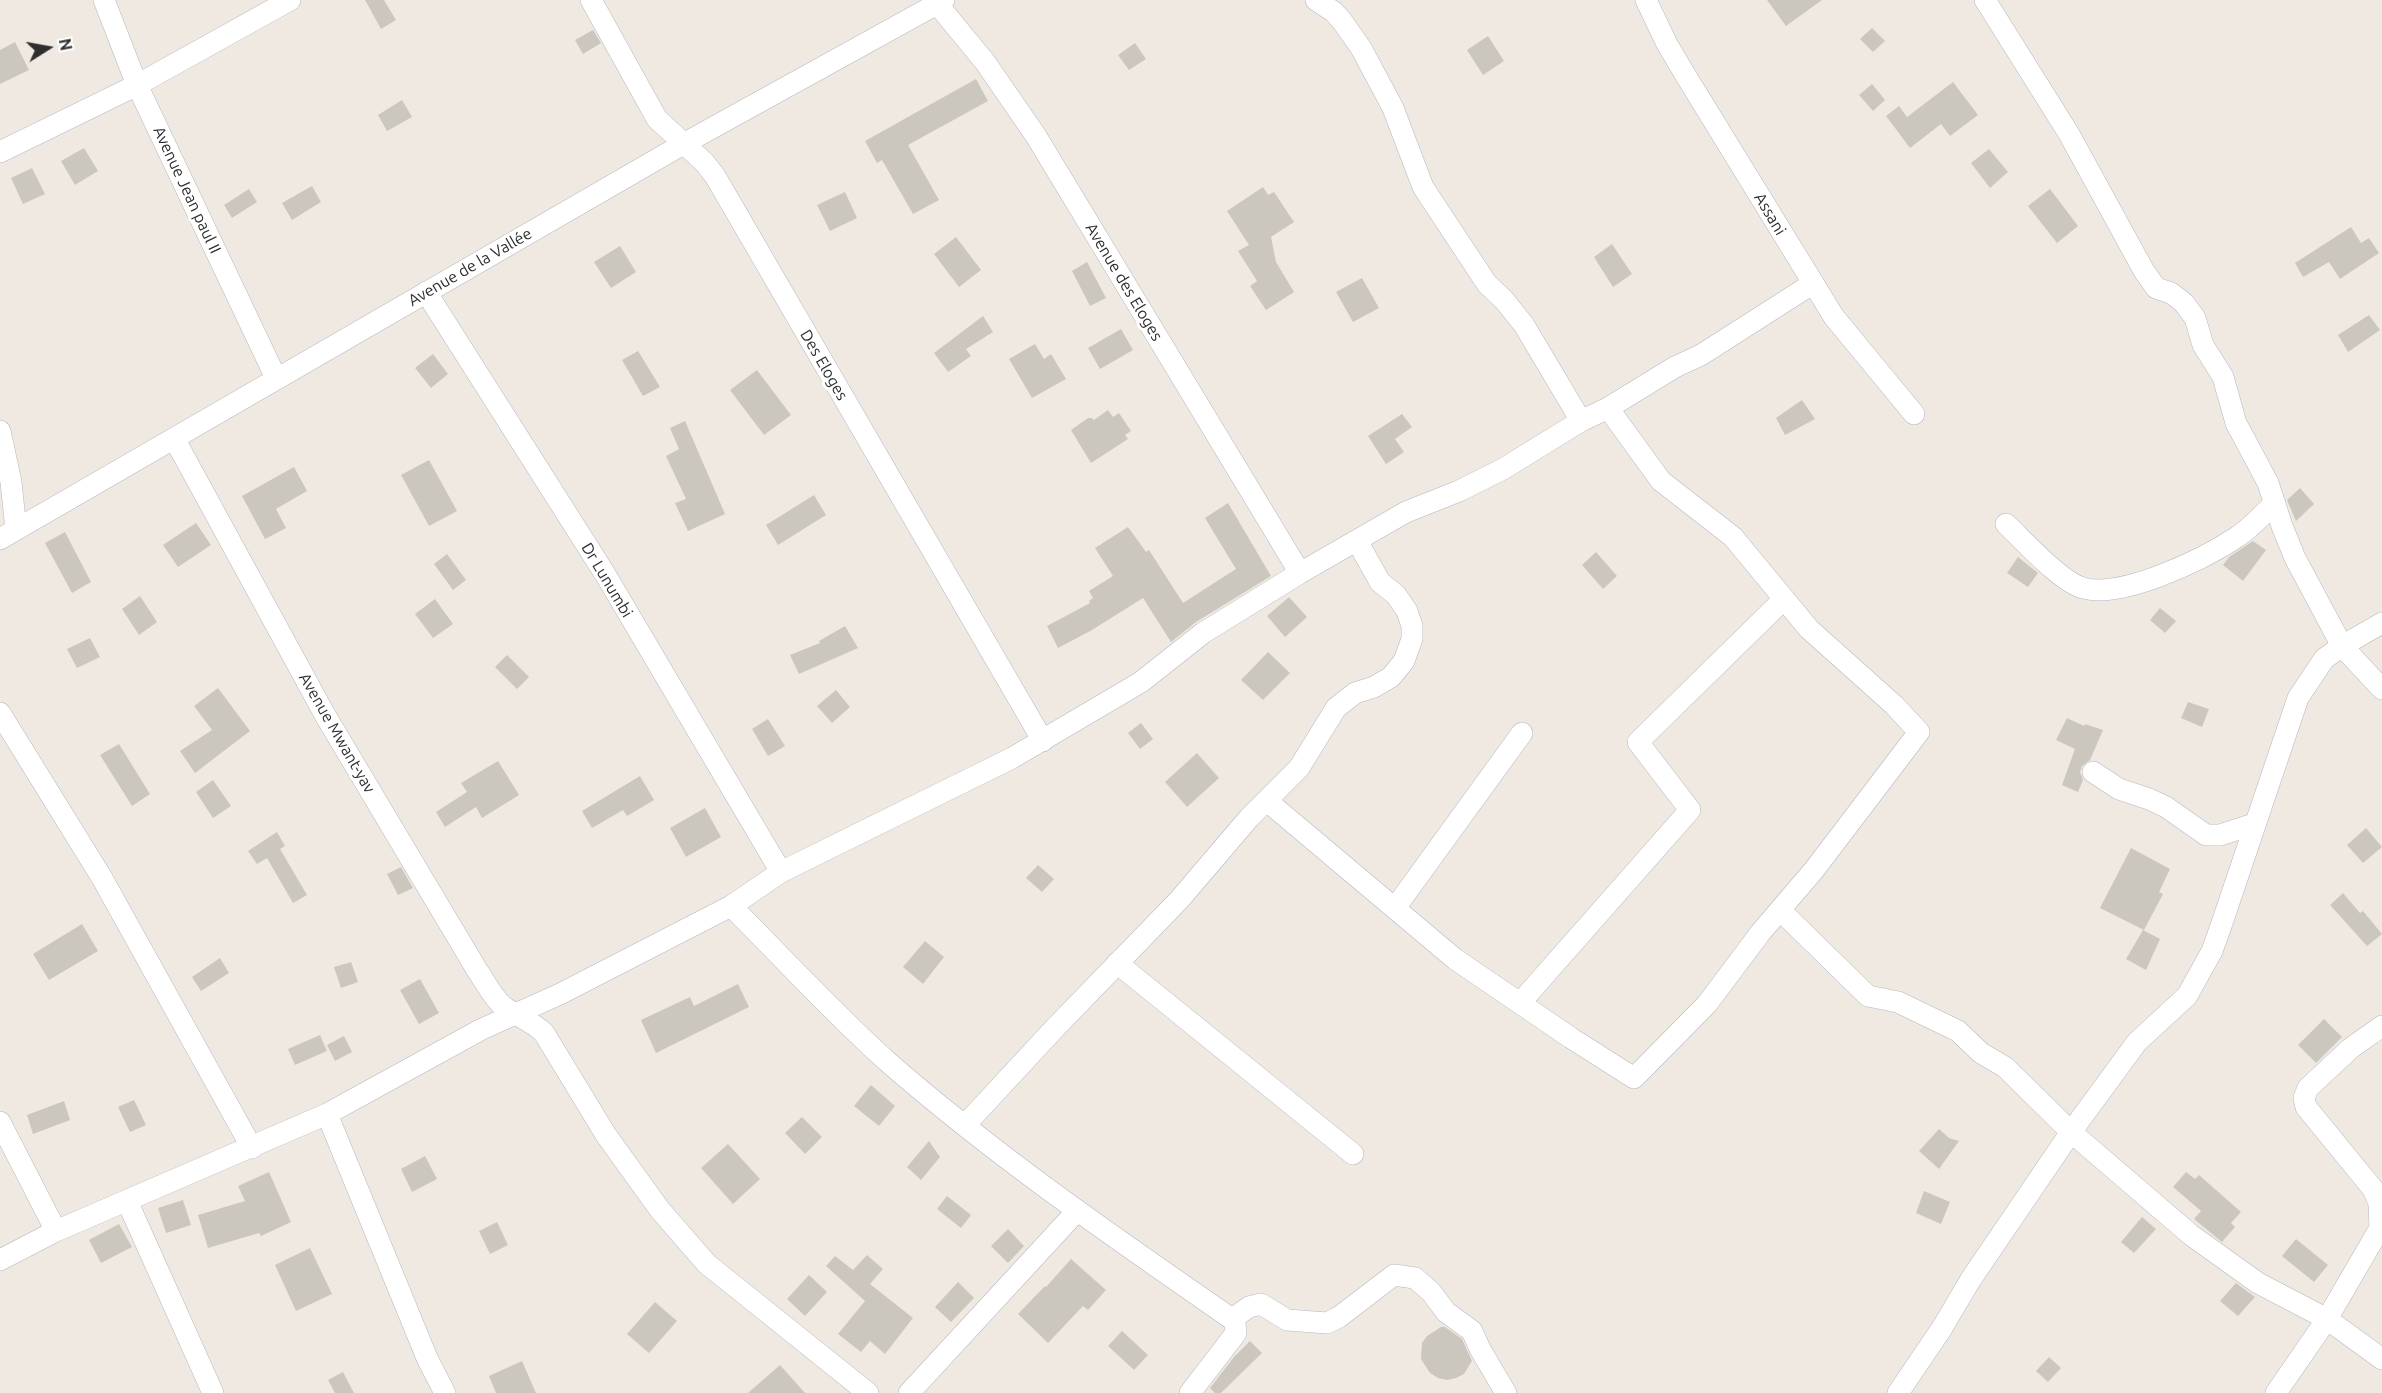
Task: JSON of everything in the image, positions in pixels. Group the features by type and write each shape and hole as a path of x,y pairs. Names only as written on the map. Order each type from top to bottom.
{"street":[{"name":"Avenue Jean paul II","path":"104,0 137,85 276,378"},
{"path":"0,152 137,85 290,0"},
{"name":"Des Eloges","path":"591,0 657,119 685,144 715,177 1043,741"},
{"path":"1316,0 1334,12 1361,48 1393,108 1423,187 1488,284 1524,325 1581,421"},
{"name":"Assani","path":"1646,0 1667,44 1812,284 1834,317 1914,414"},
{"path":"1986,0 2070,134 2144,271 2156,288 2172,293 2184,303 2195,318 2203,345 2223,377 2236,423 2268,483 2295,558 2342,646 2382,689"},
{"name":"Avenue de la Vallée","path":"8,534 175,440 276,378 426,292 938,1"},
{"name":"Avenue des Eloges","path":"938,1 986,62 1036,136 1300,573"},
{"path":"0,1260 56,1231 327,1114 516,1012 560,994 730,906 781,872 892,819 1043,741 1141,682 1203,633 1300,573 1406,512 1459,491 1503,469 1581,421 1608,408 1762,318 1812,284"},
{"name":"Dr Lunumbi","path":"426,292 604,574 781,872"},
{"path":"1267,801 1455,959 1634,1078 1707,1004 1814,870 1919,732 1894,705 1809,629 1733,537 1661,481 1608,408"},
{"path":"0,431 10,483 8,534"},
{"name":"Avenue Mwant-yav","path":"175,440 325,715 477,970 498,1001 536,1024 544,1033 606,1134 660,1210 707,1264 868,1393"},
{"path":"2006,524 2067,580 2082,588 2102,591 2133,586 2183,567 2239,536 2275,503"},
{"path":"965,1125 1179,900 1249,818 1299,768 1336,708 1355,693 1374,687 1391,677 1404,661 1412,639 1412,626 1407,611 1396,595 1380,582 1357,541"},
{"path":"1520,1003 1690,810 1638,742 1784,599"},
{"path":"1898,1393 1942,1328 1971,1279 2071,1132 2137,1042 2173,1010 2192,988 2212,951 2298,698 2324,658 2382,623"},
{"path":"0,713 102,878 252,1148"},
{"path":"1395,908 1522,733"},
{"path":"2093,772 2119,789 2166,807 2206,835 2220,835 2254,824"},
{"path":"730,906 888,1062 965,1125 1077,1211 1236,1323 1236,1333 1190,1393"},
{"path":"1780,910 1868,996 1898,1002 1958,1031 1982,1053 2005,1067 2071,1132 2191,1235 2258,1283 2327,1319 2382,1359"},
{"path":"1117,963 1353,1154"},
{"path":"2276,1393 2327,1319 2380,1228 2381,1216 2373,1189 2306,1107 2304,1098 2308,1088 2351,1048 2382,1026"},
{"path":"327,1114 427,1358 445,1393"},
{"path":"0,1122 56,1231"},
{"path":"128,1201 213,1393"},
{"path":"909,1393 1077,1211"},
{"path":"1232,1319 1249,1307 1261,1304 1287,1320 1327,1323 1339,1317 1394,1275 1415,1278 1431,1292 1446,1312 1472,1331 1506,1393"}],"building":[{"path":"365,0 384,0 396,20 381,29"},
{"path":"1767,0 1822,0 1786,26"},
{"path":"1872,28 1885,41 1873,52 1860,39"},
{"path":"593,30 601,43 583,54 575,40"},
{"path":"1488,36 1504,61 1483,75 1467,50"},
{"path":"15,42 29,70 0,84 0,50"},
{"path":"1135,43 1146,59 1129,70 1118,55"},
{"path":"976,79 988,101 908,145 939,200 913,214 882,160 877,163 865,141"},
{"path":"1953,82 1978,115 1950,136 1941,124 1910,148 1886,116 1899,106 1907,117"},
{"path":"1872,84 1885,100 1873,111 1859,95"},
{"path":"402,100 412,117 387,131 378,115"},
{"path":"84,148 98,171 75,185 61,161"},
{"path":"1989,149 2008,172 1990,188 1971,163"},
{"path":"32,168 45,194 23,204 11,178"},
{"path":"312,186 321,202 292,220 282,203"},
{"path":"1263,187 1268,195 1274,192 1294,222 1271,237 1276,262 1294,292 1266,310 1250,286 1257,281 1238,251 1249,245 1227,211"},
{"path":"249,189 257,202 232,218 224,205"},
{"path":"2050,189 2078,226 2057,243 2028,206"},
{"path":"845,192 857,218 830,231 817,205"},
{"path":"2351,227 2361,243 2369,238 2379,253 2340,279 2329,262 2303,277 2295,263"},
{"path":"956,237 981,270 959,287 934,254"},
{"path":"1612,244 1632,274 1613,287 1594,257"},
{"path":"620,246 636,272 611,288 594,262"},
{"path":"1087,262 1106,298 1090,306 1072,271"},
{"path":"1362,278 1379,308 1353,322 1336,292"},
{"path":"2369,315 2380,330 2348,352 2338,335"},
{"path":"983,316 993,332 966,349 971,356 948,372 934,353"},
{"path":"1121,329 1133,350 1100,369 1088,348"},
{"path":"1035,344 1044,359 1051,354 1066,379 1032,398 1009,359"},
{"path":"638,351 660,387 643,396 622,360"},
{"path":"433,354 448,374 431,388 415,368"},
{"path":"757,370 791,415 764,435 730,390"},
{"path":"1802,400 1815,419 1785,435 1776,418"},
{"path":"1108,410 1113,417 1119,413 1131,431 1125,435 1128,439 1091,463 1071,430 1088,418 1094,420"},
{"path":"1402,414 1412,427 1395,439 1404,452 1386,464 1368,436"},
{"path":"685,421 725,514 688,531 675,503 686,499 666,456 679,449 670,428"},
{"path":"429,460 457,511 429,526 401,475"},
{"path":"294,467 307,491 276,509 286,528 265,539 242,496"},
{"path":"2300,488 2314,504 2296,521 2287,500"},
{"path":"814,495 826,515 778,545 766,525"},
{"path":"1228,503 1271,576 1196,622 1171,642 1143,598 1058,648 1047,626 1090,603 1089,601 1093,598 1089,591 1113,576 1095,548 1128,527 1146,552 1149,550 1183,603 1236,569 1205,518"},
{"path":"196,523 211,545 178,567 163,545"},
{"path":"65,532 91,582 72,593 45,543"},
{"path":"2253,541 2266,550 2243,581 2223,565 2229,557"},
{"path":"1596,552 1617,576 1603,589 1582,565"},
{"path":"447,554 466,580 453,590 434,564"},
{"path":"2018,557 2038,573 2028,587 2007,573"},
{"path":"140,596 157,622 139,635 122,609"},
{"path":"1289,597 1307,617 1285,637 1267,616"},
{"path":"435,599 453,624 433,638 415,614"},
{"path":"2160,608 2176,621 2165,633 2150,620"},
{"path":"845,626 858,648 799,674 790,655 820,643 819,641"},
{"path":"90,638 100,657 77,668 67,649"},
{"path":"1268,652 1290,673 1263,700 1241,680"},
{"path":"507,655 529,677 517,689 495,667"},
{"path":"218,688 250,731 195,773 180,751 212,730 194,706"},
{"path":"836,690 850,707 832,723 817,706"},
{"path":"2188,702 2209,709 2202,727 2181,718"},
{"path":"2067,718 2084,726 2085,724 2103,730 2090,760 2082,766 2080,772 2083,780 2078,792 2062,785 2075,749 2056,740"},
{"path":"768,719 785,746 768,756 752,729"},
{"path":"1141,723 1153,739 1140,749 1128,733"},
{"path":"119,744 150,794 132,806 100,755"},
{"path":"1197,753 1219,778 1187,807 1165,782"},
{"path":"498,761 519,795 482,818 476,807 445,827 436,812 467,792 461,783"},
{"path":"640,776 654,800 627,816 623,810 592,828 582,811"},
{"path":"213,780 231,806 213,818 196,792"},
{"path":"705,808 721,837 686,857 670,828"},
{"path":"2366,828 2382,847 2363,863 2347,845"},
{"path":"277,832 285,846 280,849 307,895 293,903 267,858 257,864 248,851"},
{"path":"2131,848 2170,869 2159,892 2163,894 2144,930 2100,908"},
{"path":"1038,865 1054,879 1042,892 1026,878"},
{"path":"401,867 413,888 398,895 387,874"},
{"path":"2343,893 2360,913 2363,911 2382,934 2367,946 2330,905"},
{"path":"82,924 98,951 49,980 33,954"},
{"path":"2143,930 2160,939 2146,970 2126,959"},
{"path":"925,941 944,957 923,984 903,967"},
{"path":"220,958 229,973 201,991 192,977"},
{"path":"351,962 358,982 341,988 334,967"},
{"path":"420,979 439,1013 419,1024 400,990"},
{"path":"738,984 749,1007 656,1053 641,1020 690,997 694,1006"},
{"path":"2324,1019 2342,1037 2316,1063 2298,1045"},
{"path":"320,1035 327,1051 295,1065 288,1049"},
{"path":"344,1036 352,1052 335,1061 327,1045"},
{"path":"871,1085 895,1106 879,1126 854,1106"},
{"path":"134,1100 146,1125 130,1132 118,1107"},
{"path":"64,1101 70,1120 33,1134 27,1115"},
{"path":"802,1117 822,1137 805,1154 785,1133"},
{"path":"1939,1129 1949,1138 1959,1141 1939,1169 1919,1151"},
{"path":"929,1141 940,1157 921,1180 907,1167"},
{"path":"728,1144 760,1179 733,1204 701,1168"},
{"path":"425,1156 437,1179 412,1192 401,1169"},
{"path":"269,1172 291,1222 261,1236 259,1233 208,1248 198,1215 245,1201 238,1186"},
{"path":"2186,1172 2195,1179 2199,1175 2241,1212 2231,1223 2235,1227 2222,1242 2194,1219 2201,1211 2173,1187"},
{"path":"1924,1191 1950,1202 1941,1224 1916,1213"},
{"path":"947,1196 971,1215 961,1228 937,1209"},
{"path":"183,1200 191,1225 166,1233 158,1208"},
{"path":"2142,1217 2156,1229 2134,1253 2121,1242"},
{"path":"497,1222 508,1245 490,1254 479,1231"},
{"path":"119,1224 132,1247 101,1263 89,1240"},
{"path":"1008,1229 1024,1246 1008,1263 991,1246"},
{"path":"2296,1239 2328,1265 2314,1282 2282,1256"},
{"path":"310,1248 332,1294 296,1311 275,1265"},
{"path":"867,1255 883,1269 870,1284 913,1318 885,1354 870,1341 861,1352 838,1334 865,1301 826,1266 835,1256 853,1270"},
{"path":"1071,1259 1106,1290 1088,1310 1083,1306 1048,1343 1018,1314"},
{"path":"809,1275 827,1292 805,1316 787,1299"},
{"path":"958,1282 974,1298 951,1322 935,1307"},
{"path":"2236,1283 2255,1297 2238,1316 2220,1301"},
{"path":"655,1302 677,1321 649,1353 627,1334"},
{"path":"1445,1327 1462,1339 1472,1361 1464,1374 1447,1380 1430,1373 1421,1359 1422,1343 1427,1336"},
{"path":"1122,1331 1148,1355 1134,1370 1108,1346"},
{"path":"1250,1341 1262,1353 1221,1393 1215,1393 1210,1388 1234,1357"},
{"path":"2049,1357 2061,1368 2048,1382 2036,1371"},
{"path":"522,1361 536,1393 496,1393 489,1376"},
{"path":"780,1365 805,1393 748,1393"},
{"path":"343,1372 354,1393 335,1393 328,1380"}]}
